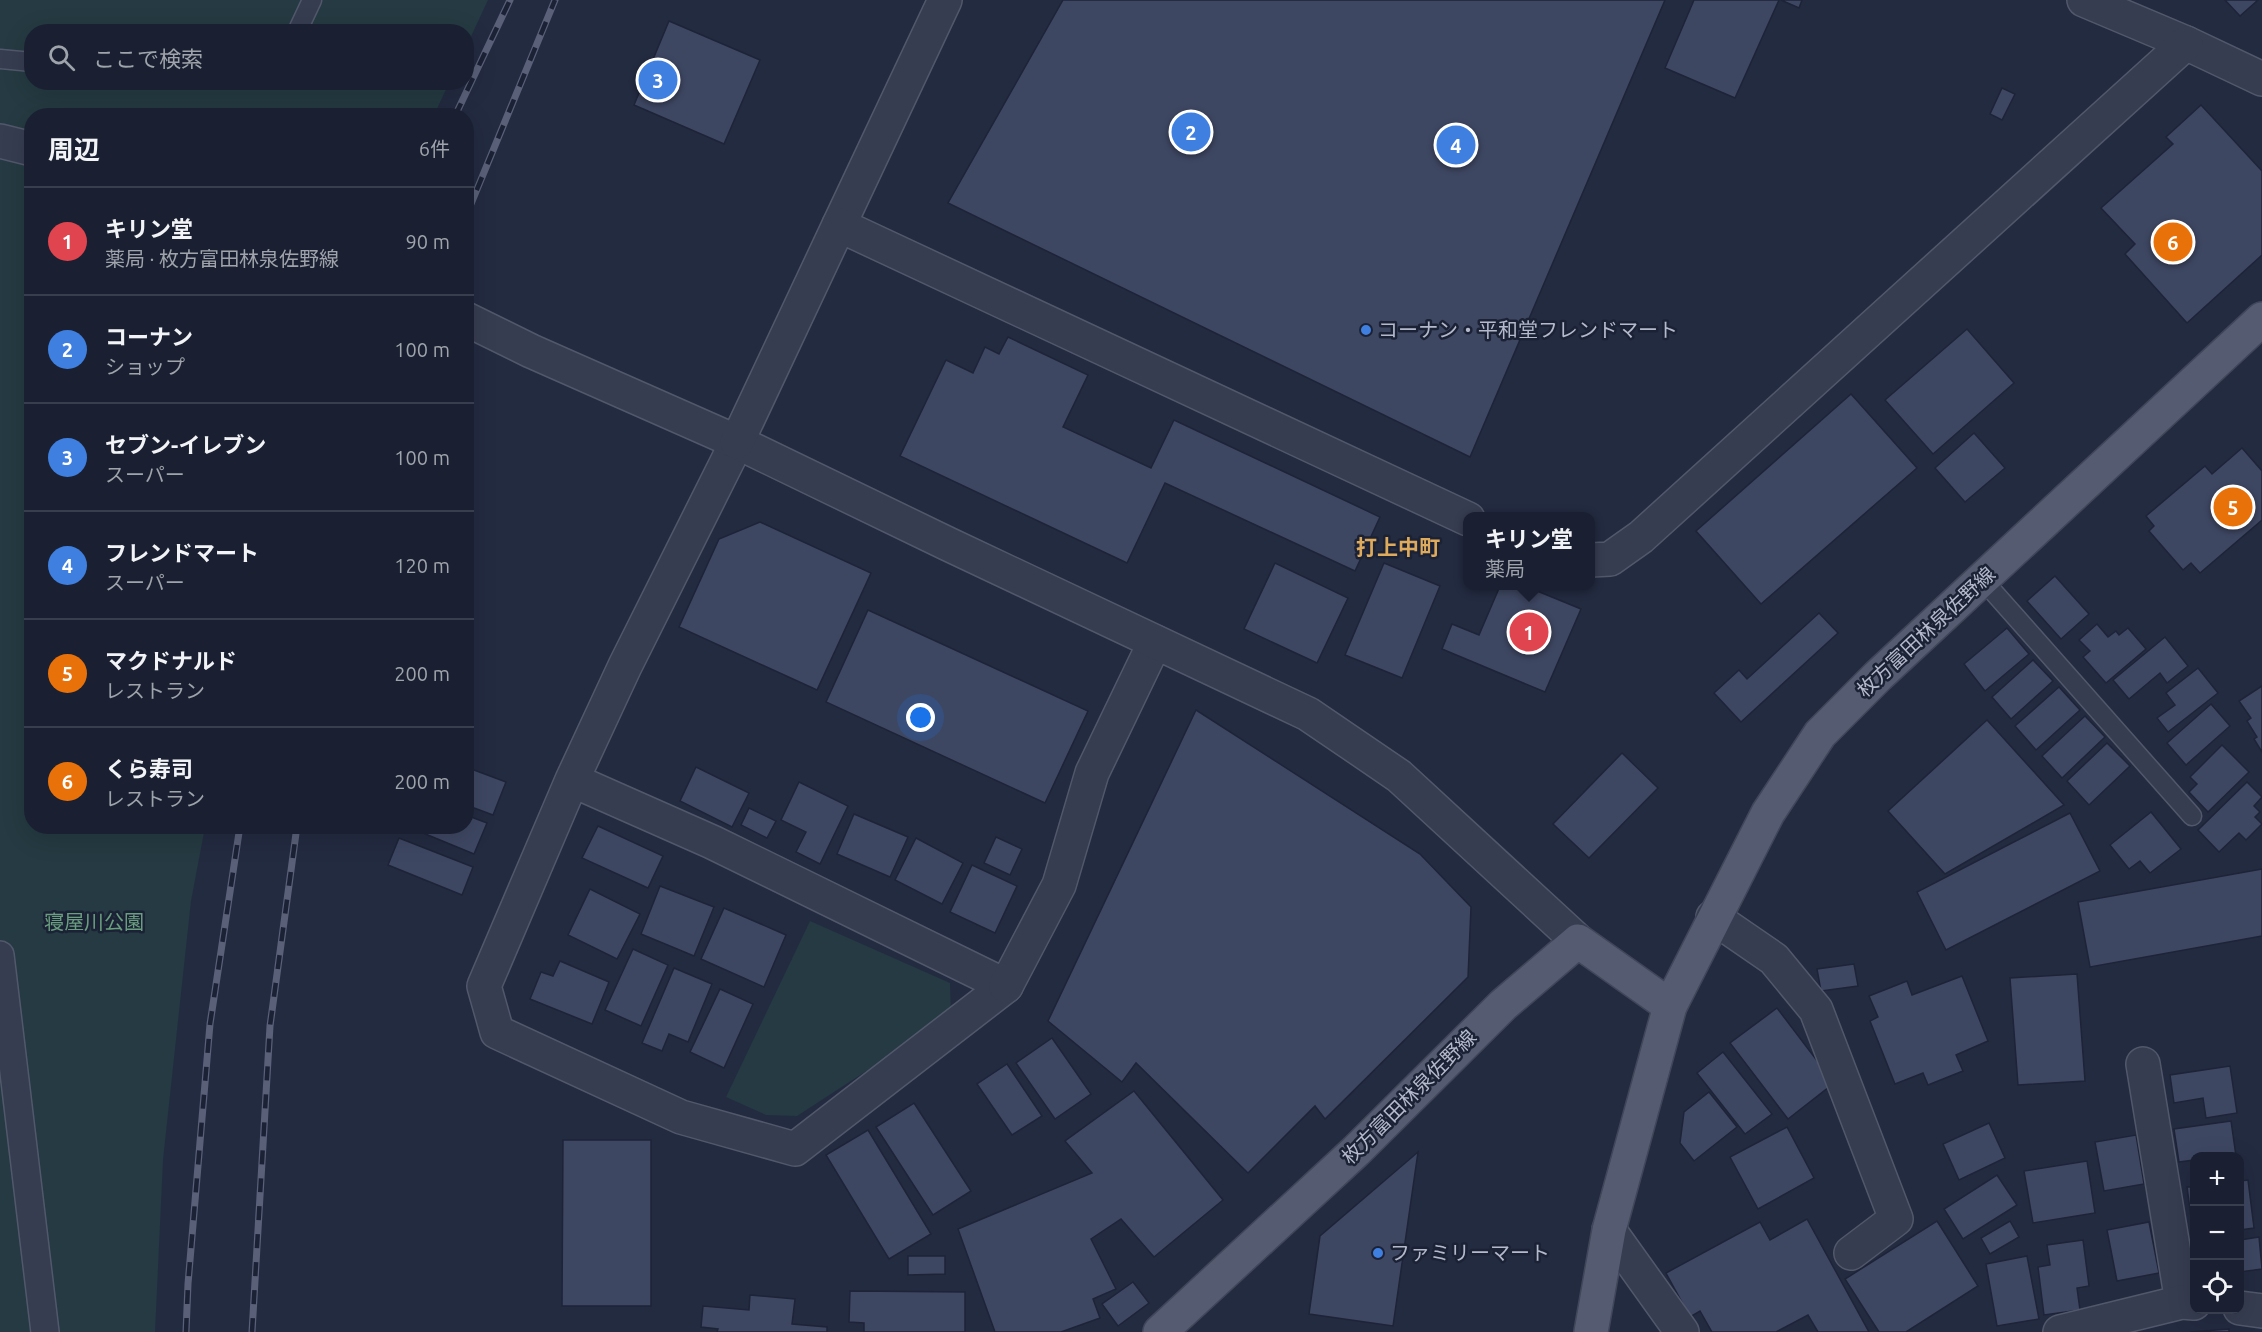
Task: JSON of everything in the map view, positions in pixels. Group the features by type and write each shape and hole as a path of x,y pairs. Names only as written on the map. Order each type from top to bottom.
{"main road":[{"name":"枚方富田林泉佐野線","path":"1591,1332 1609,1230 1670,1006 1713,917 1768,813 1820,734 1878,675 2262,318"},
{"name":"枚方富田林泉佐野線","path":"1160,1332 1356,1151 1503,1005 1578,941"},
{"path":"1578,941 1670,1006"}],"street":[{"path":"945,0 737,441 625,666 572,780 484,986 497,1032 681,1117 795,1149 1006,986 1059,885 1092,773 1155,642"},
{"path":"2084,0 2186,43 2262,79"},
{"path":"1595,560 1610,559 1641,537 2186,43"},
{"path":"0,141 24,147"},
{"path":"839,225 1463,517"},
{"path":"474,323 531,351 737,441 948,544 1308,714 1399,776 1578,941"},
{"path":"572,780 712,842 1006,986"},
{"path":"1713,917 1774,959 1816,1010 1896,1219 1851,1253"},
{"path":"0,955 45,1332"},
{"path":"2060,1332 2188,1302 2143,1064"},
{"path":"1609,1230 1683,1332"},
{"path":"2244,1309 2262,1311"}],"lane":[{"path":"301,24 312,0"},
{"path":"0,59 24,61"},
{"path":"1982,579 2192,816"}],"green space":[{"name":"寝屋川公園","path":"0,0 488,0 474,30 474,24 24,24 24,90 446,90 437,108 24,108 24,834 204,834 191,901 163,1160 155,1332 0,1332"},
{"path":"810,921 950,983 951,1016 797,1116 766,1115 726,1097"}],"building":[{"name":"コーナン・平和堂フレンドマート","path":"1063,0 1665,0 1470,457 948,203"},
{"path":"1694,0 1779,0 1735,98 1665,68"},
{"path":"1781,0 1802,0 1799,8"},
{"path":"2225,0 2258,0 2240,16"},
{"path":"669,21 760,60 724,144 634,105"},
{"path":"2002,88 2015,94 2002,120 1990,114"},
{"path":"2201,105 2262,171 2262,255 2187,323 2125,254 2135,244 2101,208 2173,144 2166,137"},
{"path":"1967,329 2014,383 1933,454 1885,400"},
{"path":"1008,337 1088,375 1063,427 1151,468 1174,420 1380,517 1355,571 1165,483 1127,563 900,456 946,360 973,373 985,347 999,354"},
{"path":"1851,394 1917,468 1761,604 1696,531"},
{"path":"1974,433 2005,468 1965,502 1935,468"},
{"path":"2242,448 2262,471 2262,520 2200,573 2191,563 2183,570 2149,531 2154,526 2146,516 2205,466 2212,474"},
{"path":"760,522 871,573 817,690 679,627 719,539"},
{"path":"1275,563 1348,598 1317,663 1244,629"},
{"path":"1384,563 1440,586 1402,678 1345,655"},
{"path":"2055,576 2089,614 2061,639 2027,601"},
{"path":"1498,590 1535,590 1581,609 1545,692 1442,649 1452,624 1479,635"},
{"path":"868,610 1088,711 1045,803 826,702"},
{"path":"1819,613 1838,633 1741,722 1714,693 1739,670 1747,679"},
{"path":"2097,624 2108,637 2116,631 2119,635 2128,628 2146,649 2106,683 2083,657 2090,651 2079,640"},
{"path":"2007,628 2029,654 1985,691 1964,664"},
{"path":"2165,637 2188,666 2167,683 2160,673 2129,699 2113,680"},
{"path":"2033,660 2053,681 2011,719 1992,697"},
{"path":"2198,668 2218,693 2168,732 2157,718 2175,705 2166,693"},
{"path":"2262,686 2262,752 2254,739 2257,737 2247,721 2251,718 2239,701"},
{"path":"2059,687 2080,710 2036,750 2015,726"},
{"path":"2211,704 2230,726 2186,765 2167,743"},
{"path":"1196,710 1420,854 1471,907 1468,977 1325,1119 1315,1106 1248,1173 1136,1063 1122,1082 1048,1021"},
{"path":"2085,716 2105,737 2062,778 2042,756"},
{"path":"1987,720 2064,805 1945,874 1888,811"},
{"path":"2107,743 2130,766 2089,805 2067,781"},
{"path":"2222,745 2249,772 2208,812 2189,792 2197,784 2190,777"},
{"path":"1622,753 1658,788 1589,858 1553,824"},
{"path":"696,767 749,793 732,827 680,801"},
{"path":"474,770 506,782 493,815 474,808"},
{"path":"799,782 848,806 820,864 796,852 806,832 781,820"},
{"path":"2247,782 2262,797 2254,806 2260,812 2255,817 2262,824 2246,840 2239,833 2219,852 2198,830"},
{"path":"749,808 776,821 767,838 741,825"},
{"path":"2151,812 2181,849 2150,873 2140,861 2129,869 2110,845"},
{"path":"2070,813 2100,871 1946,950 1917,892"},
{"path":"854,814 908,837 890,877 837,854"},
{"path":"474,818 487,823 474,854 425,834 474,834"},
{"path":"598,826 663,856 648,888 582,858"},
{"path":"996,837 1022,849 1010,875 984,863"},
{"path":"399,838 473,867 462,895 388,865"},
{"path":"916,838 963,863 942,904 895,880"},
{"path":"972,865 1017,886 995,933 950,912"},
{"path":"2262,869 2262,936 2090,967 2078,902"},
{"path":"660,886 714,907 694,956 641,934"},
{"path":"590,889 640,914 617,959 568,935"},
{"path":"724,908 786,935 764,987 701,959"},
{"path":"633,949 668,965 641,1026 605,1010"},
{"path":"560,961 609,982 592,1024 530,999 541,972 553,976"},
{"path":"1854,964 1858,986 1821,991 1817,969"},
{"path":"674,968 712,984 688,1042 669,1034 662,1051 642,1043"},
{"path":"2077,974 2085,1081 2018,1085 2010,978"},
{"path":"1962,976 1988,1041 1956,1055 1963,1071 1928,1085 1923,1073 1895,1084 1870,1021 1878,1017 1869,996 1907,981 1912,995"},
{"path":"720,989 753,1004 724,1068 690,1052"},
{"path":"1777,1008 1834,1083 1788,1119 1730,1043"},
{"path":"1052,1038 1091,1094 1055,1119 1016,1063"},
{"path":"1723,1052 1772,1114 1745,1134 1697,1073"},
{"path":"1007,1064 1042,1116 1012,1135 977,1084"},
{"path":"2230,1066 2237,1113 2206,1118 2203,1098 2174,1103 2170,1075"},
{"path":"1134,1091 1223,1200 1154,1257 1121,1219 1091,1239 1116,1289 1093,1299 1100,1318 1061,1332 995,1332 958,1229 1092,1173 1065,1141"},
{"path":"1709,1092 1737,1127 1694,1161 1680,1143 1684,1112"},
{"path":"914,1103 971,1191 933,1215 876,1127"},
{"path":"2231,1121 2235,1152 2190,1152 2190,1161 2179,1162 2174,1129"},
{"path":"1989,1123 2005,1158 1959,1180 1943,1144"},
{"path":"1787,1127 1814,1178 1758,1209 1730,1157"},
{"path":"868,1130 931,1234 889,1259 826,1155"},
{"path":"2136,1135 2144,1184 2104,1191 2095,1142"},
{"path":"563,1140 651,1140 651,1306 562,1306"},
{"path":"1418,1152 1393,1326 1309,1314 1320,1236"},
{"path":"2087,1161 2095,1213 2033,1223 2024,1171"},
{"path":"1997,1175 2017,1205 1963,1239 1944,1209"},
{"path":"2244,1180 2248,1180 2254,1228 2244,1229 2244,1206"},
{"path":"2187,1187 2190,1187 2190,1209"},
{"path":"1807,1219 1869,1332 1818,1332 1808,1315 1776,1332 1712,1332 1700,1311 1690,1317 1666,1273 1760,1222 1770,1240"},
{"path":"1937,1221 1978,1286 1906,1332 1879,1332 1845,1279"},
{"path":"2010,1221 2019,1237 1990,1254 1981,1238"},
{"path":"2149,1222 2159,1273 2117,1281 2107,1230"},
{"path":"2259,1237 2262,1269 2244,1271 2244,1239"},
{"path":"2083,1240 2089,1286 2077,1288 2080,1310 2044,1315 2038,1267 2050,1265 2047,1245"},
{"path":"908,1256 945,1256 945,1274 908,1275"},
{"path":"2027,1256 2039,1319 1997,1326 1986,1264"},
{"path":"1133,1282 1149,1303 1118,1326 1102,1304"},
{"path":"850,1291 965,1292 965,1332 864,1332 864,1323 849,1322"},
{"path":"750,1295 795,1299 792,1324 827,1327 827,1332 717,1332 718,1329 701,1327 703,1306 749,1310"},
{"path":"2229,1329 2229,1332 2190,1332"}],"railway":[{"path":"474,76 510,0"},
{"path":"474,197 555,0"},
{"path":"459,108 467,90"},
{"path":"186,1332 210,1024 239,834"},
{"path":"252,1332 270,1026 296,834"}],"place":[{"name":"セブン-イレブン","path":"658,80"},
{"name":"コーナン","path":"1191,132"},
{"name":"フレンドマート","path":"1456,145"},
{"name":"くら寿司","path":"2173,242"},
{"name":"コーナン・平和堂フレンドマート","path":"1366,330"},
{"name":"マクドナルド","path":"2233,507"},
{"name":"キリン堂","path":"1529,632"},
{"name":"ファミリーマート","path":"1378,1253"}],"district":[{"name":"打上中町","path":"1398,548"}]}
